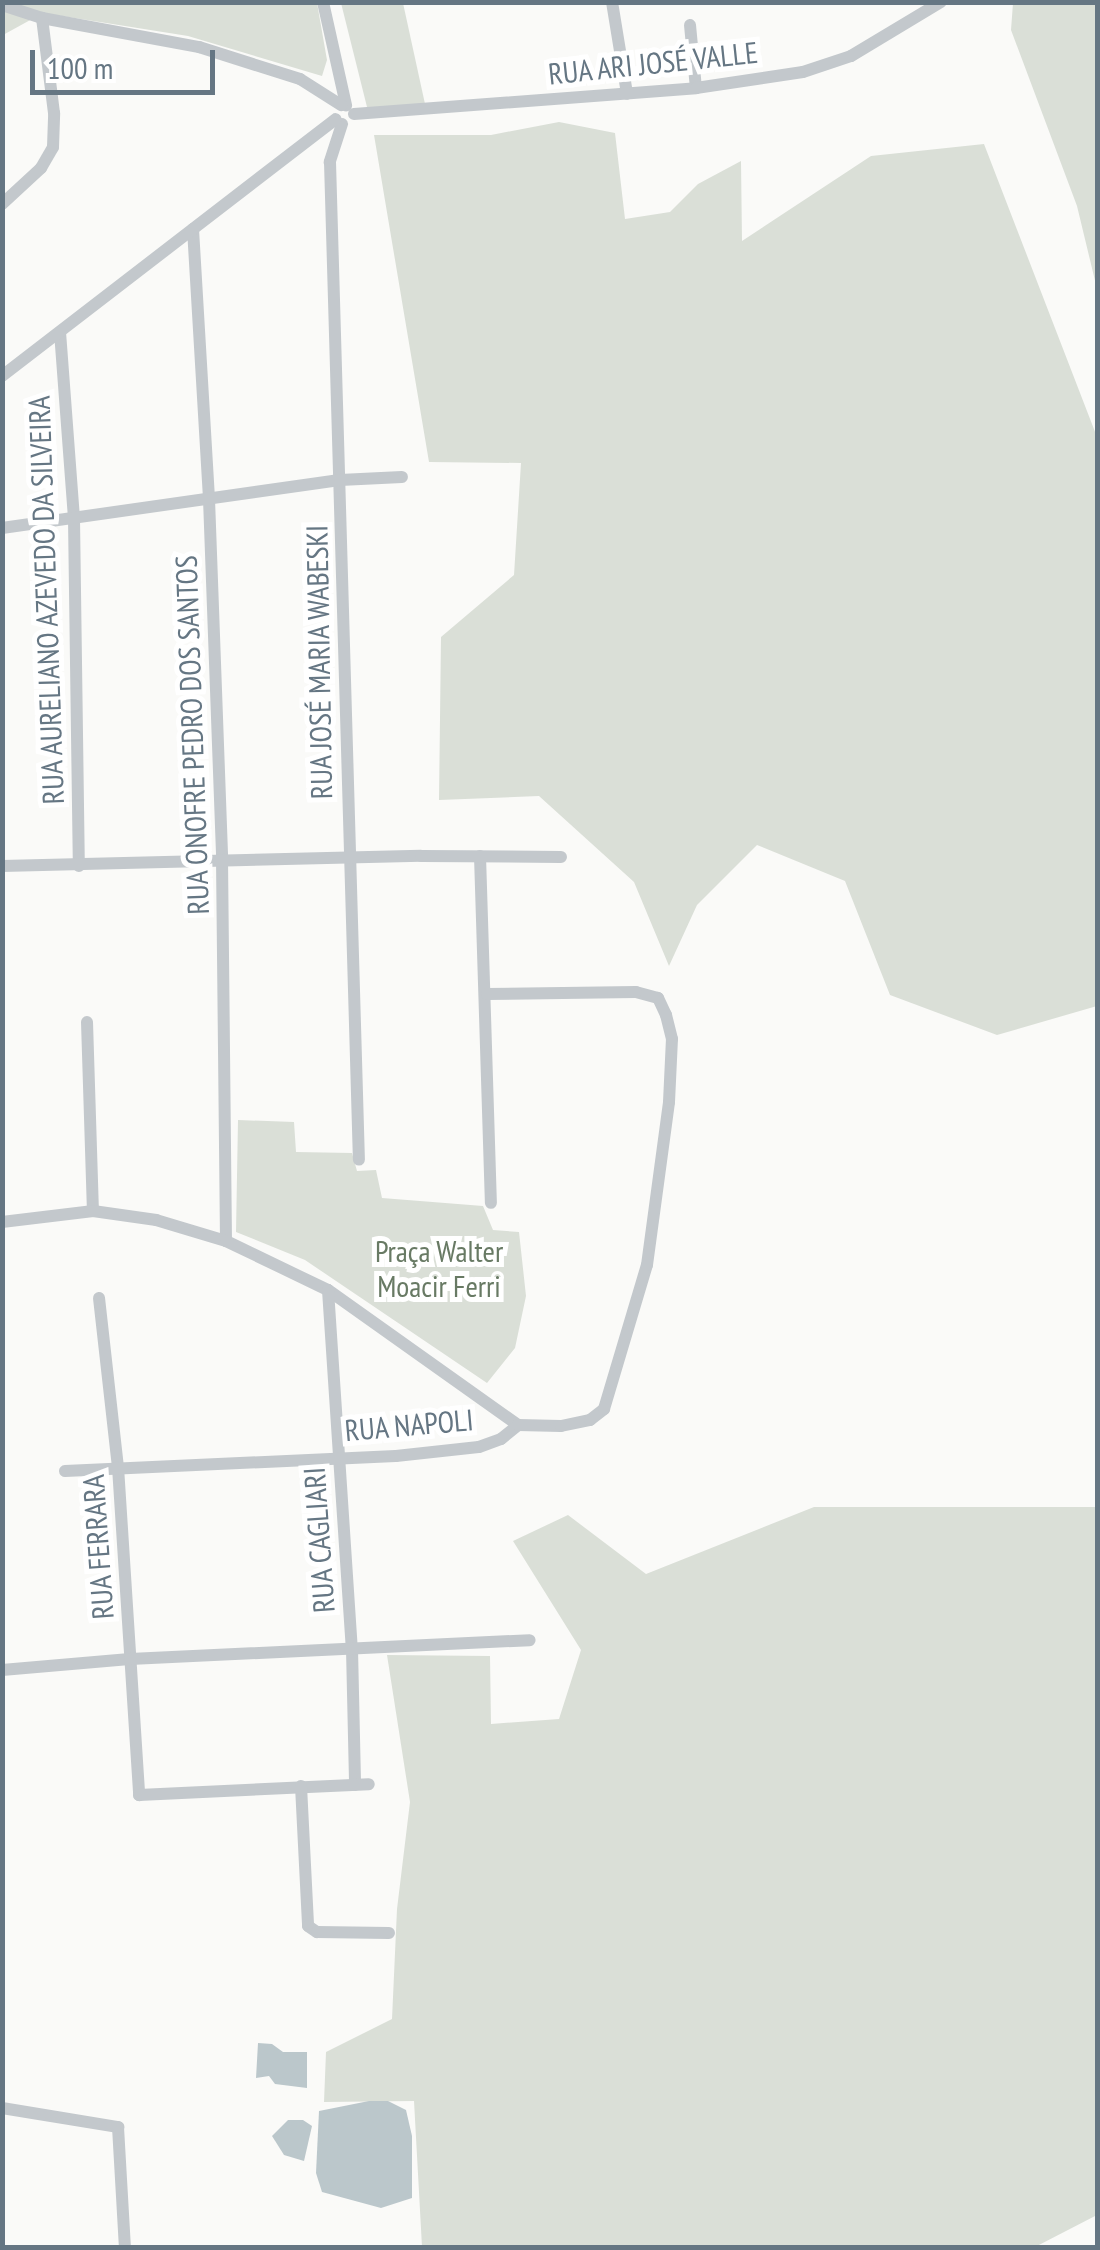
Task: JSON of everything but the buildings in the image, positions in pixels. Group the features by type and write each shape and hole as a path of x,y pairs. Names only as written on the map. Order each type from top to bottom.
{"street":[{"path":"324,2 342,82 344,113"},
{"path":"612,2 627,94"},
{"name":"RUA ARI JOSÉ VALLE","path":"344,113 696,88 802,72 852,56 941,2"},
{"path":"2,5 42,18 200,47 300,79 330,95 344,113"},
{"path":"2,204 41,168 53,146 54,113 42,18"},
{"path":"690,25 696,88"},
{"path":"330,95 342,82"},
{"path":"2,376 311,143 344,113"},
{"name":"RUA JOSÉ MARIA WABESKI","path":"344,113 330,162 359,1160"},
{"path":"311,143 330,162"},
{"name":"RUA ONOFRE PEDRO DOS SANTOS","path":"193,229 209,499 222,859 226,1241"},
{"name":"RUA AURELIANO AZEVEDO DA SILVEIRA","path":"60,332 74,519 79,866"},
{"path":"2,528 340,480 402,477"},
{"path":"480,856 491,1203"},
{"path":"2,866 349,857 561,858"},
{"name":"RUA NAPOLI","path":"65,1471 396,1456 479,1447 501,1439 518,1425 561,1426 590,1420 604,1410 648,1265 669,1102 672,1038 658,998 636,992 487,994"},
{"path":"87,1022 93,1211"},
{"path":"2,1222 93,1211 156,1220 226,1241 328,1290 518,1425"},
{"name":"RUA CAGLIARI","path":"300,1786 362,1785 328,1290"},
{"name":"RUA FERRARA","path":"99,1298 118,1467 138,1795 300,1786"},
{"path":"2,1670 130,1659 530,1640"},
{"path":"300,1786 308,1926 317,1932 389,1933"},
{"path":"2,2108 118,2126 125,2248"}],"green space":[{"path":"2,3 317,3 327,60 322,76 188,36 43,13 3,35"},
{"path":"341,3 403,3 425,104 368,111"},
{"path":"1013,3 1097,3 1097,289 1077,206 1011,30"},
{"path":"559,122 615,133 625,219 670,212 698,184 741,161 742,241 871,156 984,144 1097,437 1097,1006 997,1035 890,995 845,881 757,845 697,905 669,966 634,882 539,796 439,800 441,637 514,575 521,463 429,462 374,135 491,135"},
{"name":"Praça Walter Moacir Ferri","path":"238,1120 294,1122 296,1152 352,1153 357,1171 376,1170 382,1198 483,1206 493,1230 519,1232 526,1296 515,1348 487,1383 305,1260 236,1232"},
{"path":"814,1507 1097,1507 1097,2215 1035,2247 422,2247 414,2101 324,2102 326,2052 392,2019 397,1909 410,1802 387,1655 490,1656 491,1724 559,1719 581,1650 513,1541 568,1515 646,1574"}],"shaded area":[{"path":"258,2043 272,2044 283,2052 307,2052 307,2088 275,2084 269,2076 256,2078"},
{"path":"388,2101 406,2110 412,2136 412,2198 381,2208 322,2192 316,2173 319,2111"},
{"path":"288,2120 303,2120 312,2126 304,2161 284,2155 272,2136"}]}
